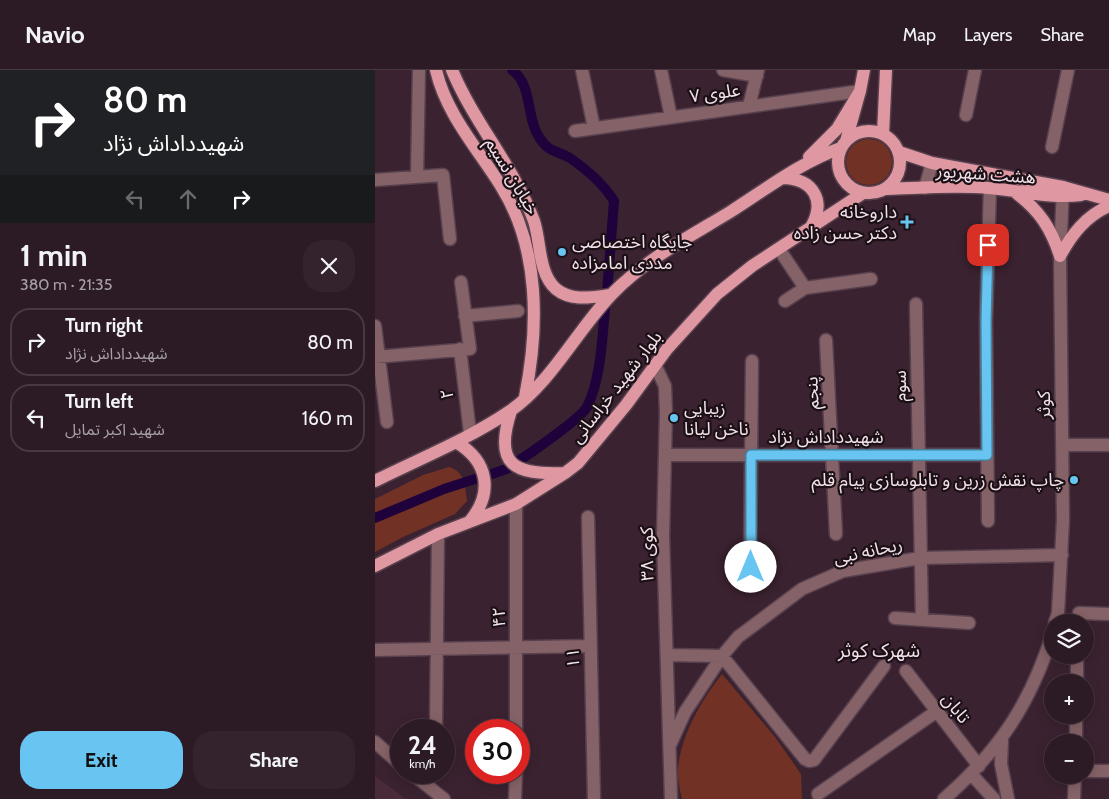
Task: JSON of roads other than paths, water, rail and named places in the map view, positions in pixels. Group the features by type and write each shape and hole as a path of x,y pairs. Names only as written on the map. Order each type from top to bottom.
{"main road":[{"name":"خیابان نسیم","path":"437,70 439,84 450,107 513,206 525,236 534,310 534,342 525,397"},
{"name":"خیابان نسیم","path":"452,70 479,124 525,200 536,228 544,268 556,288 577,298 611,294"},
{"path":"375,481 455,442 511,411 569,348 611,294 680,240 816,157 843,144 859,132 875,131 883,134 890,139 899,152 900,168 897,176 887,189 879,192 863,193 848,186 839,172 838,164 843,144 861,90 864,70"},
{"path":"883,134 886,70"},
{"path":"798,168 837,128 861,90"},
{"name":"هشت شهریور","path":"899,152 931,163 1062,192"},
{"path":"783,178 796,178 807,184 815,193 818,205 817,217 811,228"},
{"name":"هشت شهریور","path":"887,189 990,188 1016,192 1083,194 1109,200"},
{"path":"1016,192 1045,219 1054,237 1060,256"},
{"name":"بلوار شهید خراسانی","path":"375,566 438,534 516,504 565,473 578,463 655,365 717,294 752,266 863,193"},
{"path":"1060,256 1071,236 1080,225 1109,206"},
{"path":"511,411 505,428 504,444 509,460 517,468 527,472 565,473"},
{"path":"455,442 467,449 476,459 484,478 483,498 478,511 469,521"}],"street":[{"path":"417,176 419,70"},
{"path":"581,70 594,128"},
{"path":"661,70 671,117"},
{"path":"723,70 757,73 749,106"},
{"path":"966,115 975,70"},
{"path":"1053,146 1068,70"},
{"name":"علوی ۷","path":"575,131 861,90"},
{"path":"925,188 931,163"},
{"path":"375,180 443,175 450,239"},
{"path":"988,521 986,321 990,188"},
{"name":"کوثر","path":"1057,614 1062,555 1060,256 1062,192"},
{"path":"779,249 805,288"},
{"path":"785,300 805,288 871,279"},
{"path":"377,356 469,349 461,282"},
{"name":"سوم","path":"916,304 922,620"},
{"path":"465,316 518,311"},
{"path":"375,326 377,356 387,422"},
{"name":"پنجم","path":"827,340 835,534"},
{"name":"۲","path":"460,350 470,434"},
{"path":"751,567 752,361"},
{"name":"کوی ۳۸","path":"655,365 665,386 663,536 671,799"},
{"path":"1062,445 1109,445"},
{"name":"شهیدداداش نژاد","path":"665,455 987,455"},
{"name":"۴۲","path":"516,504 516,719"},
{"name":"۱۱","path":"588,517 594,799"},
{"path":"436,719 438,534"},
{"name":"ریحانه نبی","path":"670,745 685,712 722,656 739,637 802,589 843,571 920,558 1062,555"},
{"path":"1079,613 1109,614"},
{"path":"895,618 969,623"},
{"path":"375,650 590,646"},
{"path":"667,654 722,656 805,759 809,761 814,760 885,666"},
{"path":"944,799 976,770 1002,740 1017,717 1044,656"},
{"name":"تابان","path":"906,671 937,711 976,770"},
{"path":"818,794 937,711"},
{"path":"1002,740 1001,764 1008,799"},
{"path":"375,742 390,755"},
{"path":"976,770 994,799"},
{"path":"1094,771 1109,771"},
{"path":"427,784 444,799"},
{"path":"515,784 515,799"},
{"path":"1074,799 1075,784"}],"waterway":[{"path":"512,70 519,76 523,84 532,121 539,137 546,146 570,158 582,167 600,183 614,201 607,293"},
{"path":"518,461 566,427 587,407 592,396 598,371 605,309"},
{"path":"489,475 509,468"},
{"path":"375,518 444,489 478,478"}],"place":[{"name":"داروخانه دکتر حسن زاده","path":"907,222"},
{"name":"جایگاه اختصاصی مددی امامزاده","path":"562,252"},
{"name":"زیبایی ناخن لیانا","path":"674,418"},
{"name":"چاپ نقش زرین و تابلوسازی پیام قلم","path":"1074,480"}],"district":[{"name":"شهرک کوثر","path":"879,650"}]}
